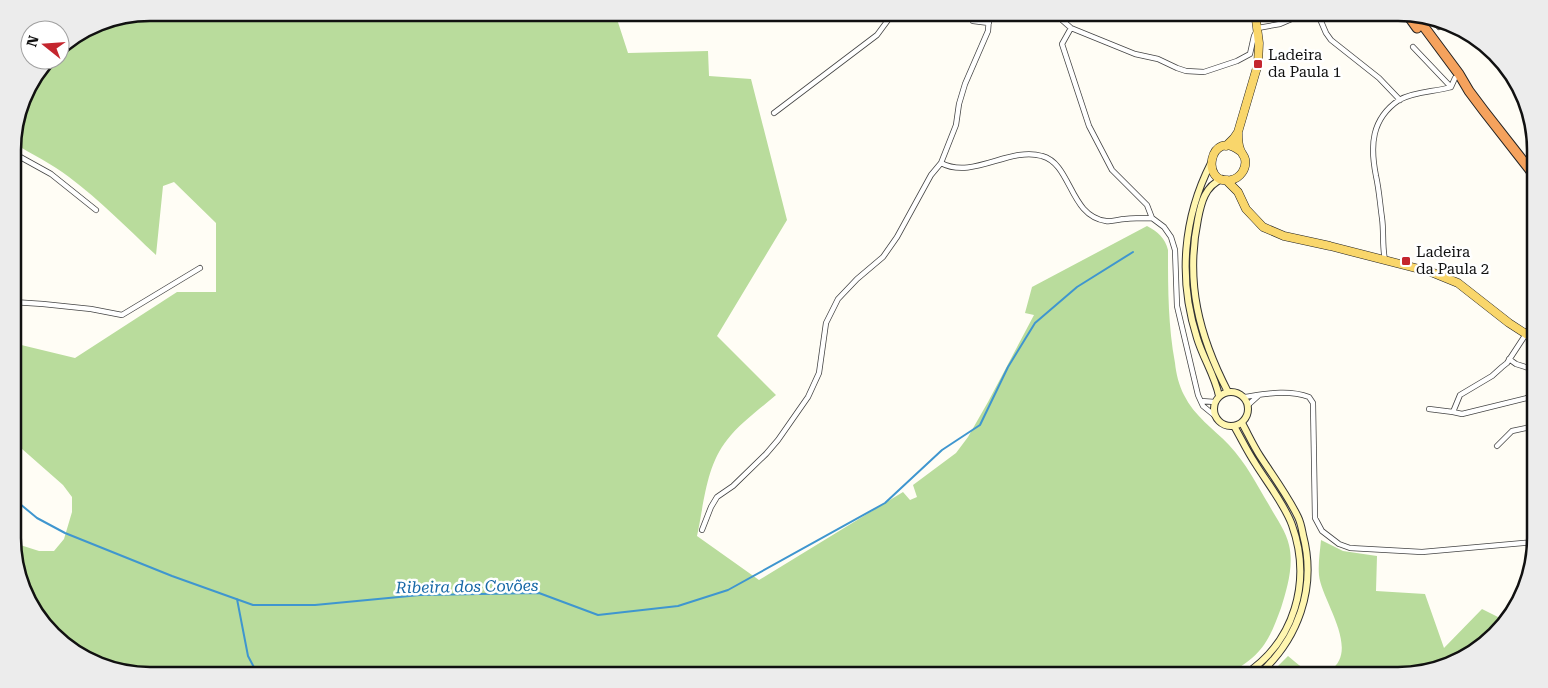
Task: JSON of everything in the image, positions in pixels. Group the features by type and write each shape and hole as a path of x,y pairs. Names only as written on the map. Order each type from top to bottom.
{"highway":[{"path":"1414,23 1455,78 1469,91"},
{"path":"1422,24 1459,74 1469,91 1527,166"}],"main road":[{"path":"1254,21 1258,28"},
{"path":"1226,146 1238,132 1258,64 1259,43 1257,21"},
{"path":"1238,132 1240,151"},
{"path":"1224,180 1237,178 1244,170 1245,160 1240,151 1234,146 1221,147 1214,153 1211,163 1214,172 1238,192 1246,209 1263,227 1284,236 1431,272 1458,283 1526,334"},
{"path":"1238,192 1241,174"}],"street":[{"path":"774,113 877,34 887,21"},
{"path":"702,530 711,506 717,497 733,486 766,454 808,397 819,373 826,323 838,299 856,279 883,257 897,237 931,175 941,163 956,125 959,104 965,84 982,45 989,21"},
{"path":"1063,21 1071,28 1135,54 1158,59 1177,68 1204,72 1237,61 1250,54 1258,28 1287,21"},
{"path":"1320,21 1331,40 1379,78 1400,100"},
{"path":"1071,28 1062,44 1089,126 1112,170 1147,205 1152,218 1164,227 1171,237 1175,250 1177,306 1201,401 1220,423 1234,426 1242,422 1247,415 1248,405 1244,397"},
{"path":"1413,47 1451,87"},
{"path":"1451,87 1455,78"},
{"path":"1385,260 1382,249 1382,221 1373,163 1372,147 1375,132 1383,116 1400,100 1451,87"},
{"path":"941,163 949,168 962,168 1029,154 1043,156 1055,163 1080,206 1093,217 1107,221 1152,218"},
{"path":"22,157 51,174 96,210"},
{"path":"1211,163 1202,181 1193,209 1184,262 1190,315 1197,340 1219,396"},
{"path":"1224,180 1213,184 1208,189 1200,212 1194,237 1193,289 1197,314 1215,364 1228,392"},
{"path":"22,303 72,307 122,315 200,268"},
{"path":"1453,412 1460,395 1492,376 1509,359 1526,334"},
{"path":"1509,359 1516,364 1527,367"},
{"path":"1214,415 1215,402 1219,396 1228,392 1234,392 1244,397 1273,393 1309,397 1313,403 1315,518 1322,531 1339,544 1350,548 1422,552 1526,543"},
{"path":"1248,405 1258,395"},
{"path":"1429,409 1462,414 1527,398"},
{"path":"1201,401 1215,402"},
{"path":"1242,422 1299,518 1307,549 1306,594 1298,623 1281,651 1269,666"},
{"path":"1234,426 1291,522 1299,550 1299,592 1291,620 1265,659 1256,666"},
{"path":"1497,446 1512,431 1527,428"}],"green space":[{"path":"142,22 618,22 628,53 708,51 709,76 751,79 787,220 717,336 776,395 750,416 720,450 710,473 697,536 759,580 903,492 910,500 917,497 913,485 956,453 968,437 988,402 1034,315 1025,313 1032,287 1147,226 1160,236 1168,250 1171,335 1176,371 1182,391 1188,403 1199,416 1241,459 1288,540 1291,561 1290,569 1281,608 1272,631 1255,656 1241,666 150,667 125,664 101,657 72,640 59,629 39,602 31,587 26,571 21,545 39,551 54,551 64,539 72,512 72,497 63,485 21,448 21,345 75,358 177,292 216,292 216,223 174,182 163,186 156,255 80,186 56,168 22,148 22,133 31,101 49,70 70,70 70,49 93,35 109,28"},
{"path":"1321,540 1343,551 1377,556 1376,591 1425,594 1444,648 1482,609 1499,617 1483,635 1469,645 1439,660 1406,666 1334,666 1338,662 1342,651 1341,638 1321,585 1319,562"},
{"path":"1288,656 1301,666 1278,666"}],"waterway":[{"name":"Ribeira dos Covões","path":"21,505 37,518 65,533 172,576 253,605 315,605 420,595 539,593 598,615 678,606 728,590 885,503 942,450 980,425 1008,367 1035,323 1077,287 1133,252"},
{"path":"237,599 248,656 254,667"}],"place":[{"name":"Ladeira da Paula 1","path":"1258,64"},
{"name":"Ladeira da Paula 2","path":"1406,261"}]}
